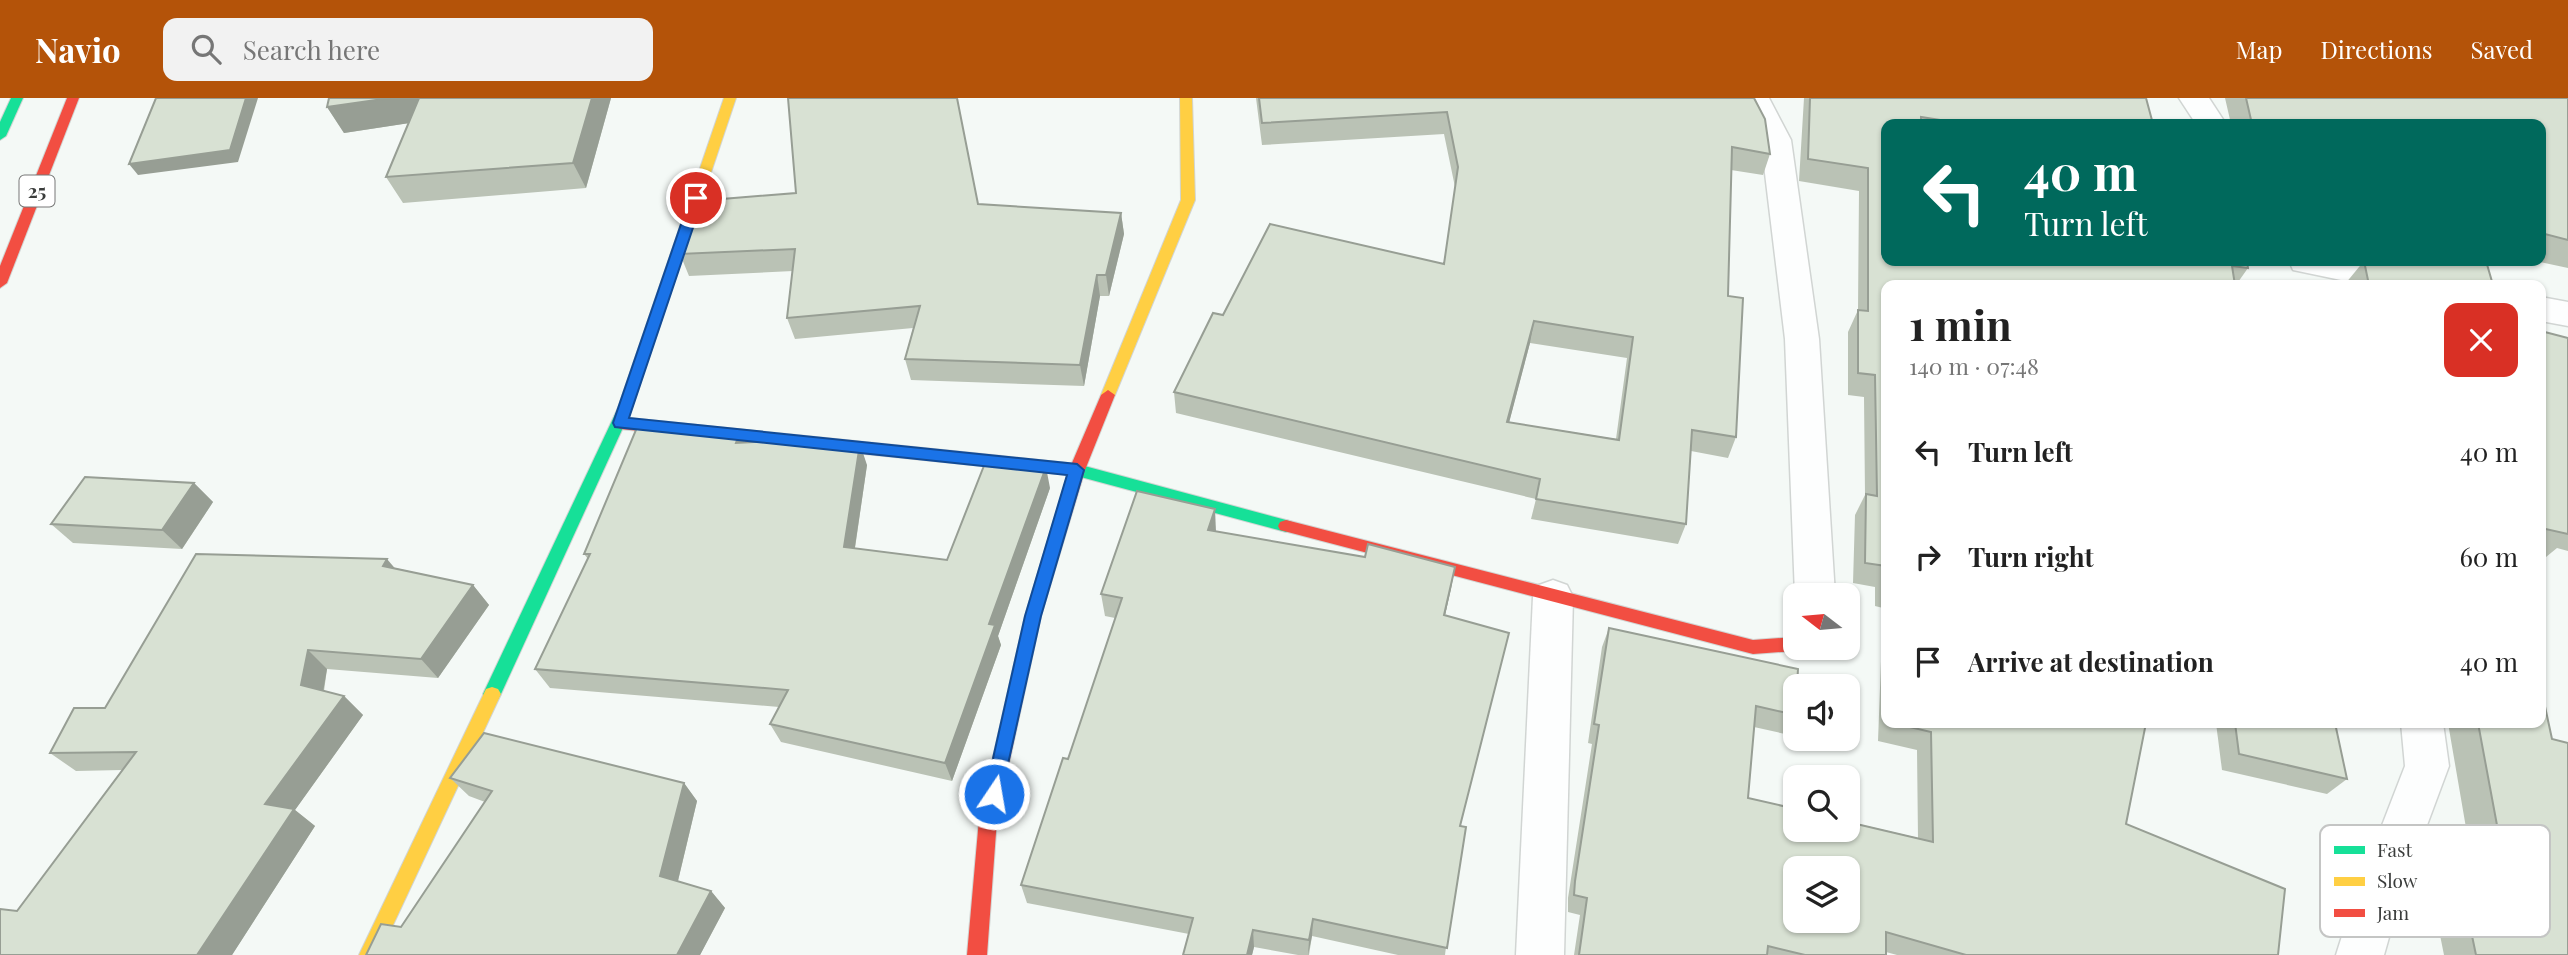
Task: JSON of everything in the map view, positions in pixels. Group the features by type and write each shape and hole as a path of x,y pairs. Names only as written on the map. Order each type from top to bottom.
{"street":[{"path":"0,136 17,98"},
{"name":"25","path":"0,284 73,98"},
{"path":"369,955 620,423 730,98"},
{"path":"976,955 988,819 1033,616 1077,470 1188,200 1186,98"},
{"path":"1754,98 1776,140 1800,326 1814,583"},
{"path":"2194,98 2208,119"},
{"path":"2304,269 2385,280"},
{"path":"2546,310 2568,314"},
{"path":"620,423 1077,470 1553,597 1753,647 1783,645"},
{"path":"1540,955 1553,597"},
{"path":"2405,825 2427,766 2423,728"},
{"path":"2360,955 2365,937"}],"building":[{"path":"156,98 246,98 230,150 129,164"},
{"path":"329,98 390,98 327,107"},
{"path":"419,98 592,98 573,163 386,177"},
{"path":"788,98 957,98 978,204 1121,213 1106,275 1097,275 1080,365 905,359 920,306 787,318 795,249 680,254 698,201 796,193"},
{"path":"1259,98 1754,98 1765,119 1770,154 1732,147 1728,296 1743,298 1736,437 1692,430 1686,524 1536,499 1540,479 1174,392 1213,313 1223,315 1270,224 1444,264 1458,167 1447,112 1262,123","holes":["1534,321 1633,337 1619,440 1507,422"]},
{"path":"1810,98 2146,98 2152,119 1881,119 1881,266 2232,266 2234,280 1881,280 1881,565 1865,563 1866,494 1877,496 1875,375 1858,373 1858,310 1868,311 1868,168 1808,159"},
{"path":"2246,98 2568,98 2568,240 2546,234 2546,119 2251,119"},
{"path":"2365,266 2487,266 2492,280 2368,280"},
{"path":"2546,332 2568,338 2568,534 2546,529"},
{"path":"638,425 740,432 736,443 808,439 860,444 844,547 947,560 987,458 1046,467 989,624 995,625 945,763 770,724 788,690 535,669 590,554 584,554"},
{"path":"85,477 194,483 162,530 51,524"},
{"path":"1137,491 1215,509 1208,530 1365,557 1368,544 1455,567 1444,615 1509,633 1460,826 1466,827 1447,948 1313,919 1309,940 1253,930 1247,955 1183,955 1193,918 1021,885 1063,758 1068,759 1122,598 1101,594"},
{"path":"196,554 387,559 383,566 473,585 421,659 308,650 301,685 344,696 265,804 294,809 197,955 0,955 0,909 17,911 136,752 50,753 74,708 105,708"},
{"path":"1609,628 1798,669 1798,674 1783,674 1783,712 1756,706 1748,798 1783,806 1783,842 1860,842 1860,825 1933,842 1931,732 1914,728 2145,728 2126,824 2285,889 2278,955 1966,955 1886,932 1886,955 1805,955 1768,946 1767,955 1579,955 1587,898 1574,895 1599,725 1594,724"},
{"path":"2546,711 2552,739 2568,743 2568,955 2476,955 2472,937 2550,937 2550,825 2497,825 2479,728 2546,728"},
{"path":"2236,728 2336,728 2347,779 2239,754"},
{"path":"484,733 684,783 660,876 711,891 677,955 366,955 381,924 401,927 492,791 450,778"}],"traffic: fast":[{"path":"0,136 17,98"},
{"path":"492,694 625,408"},
{"path":"1002,462 1077,470 1286,526"}],"traffic: slow":[{"path":"625,408 730,98"},
{"path":"1108,395 1188,200 1186,98"},
{"path":"369,955 492,694"}],"traffic: jam":[{"path":"0,283 73,98"},
{"path":"977,955 988,819 1033,616 1077,470 1108,395"},
{"path":"620,423 1002,462"},
{"path":"1286,526 1753,647 1783,645"}],"route":[{"path":"696,198 620,423 1077,470 1033,616 994,794"}]}
